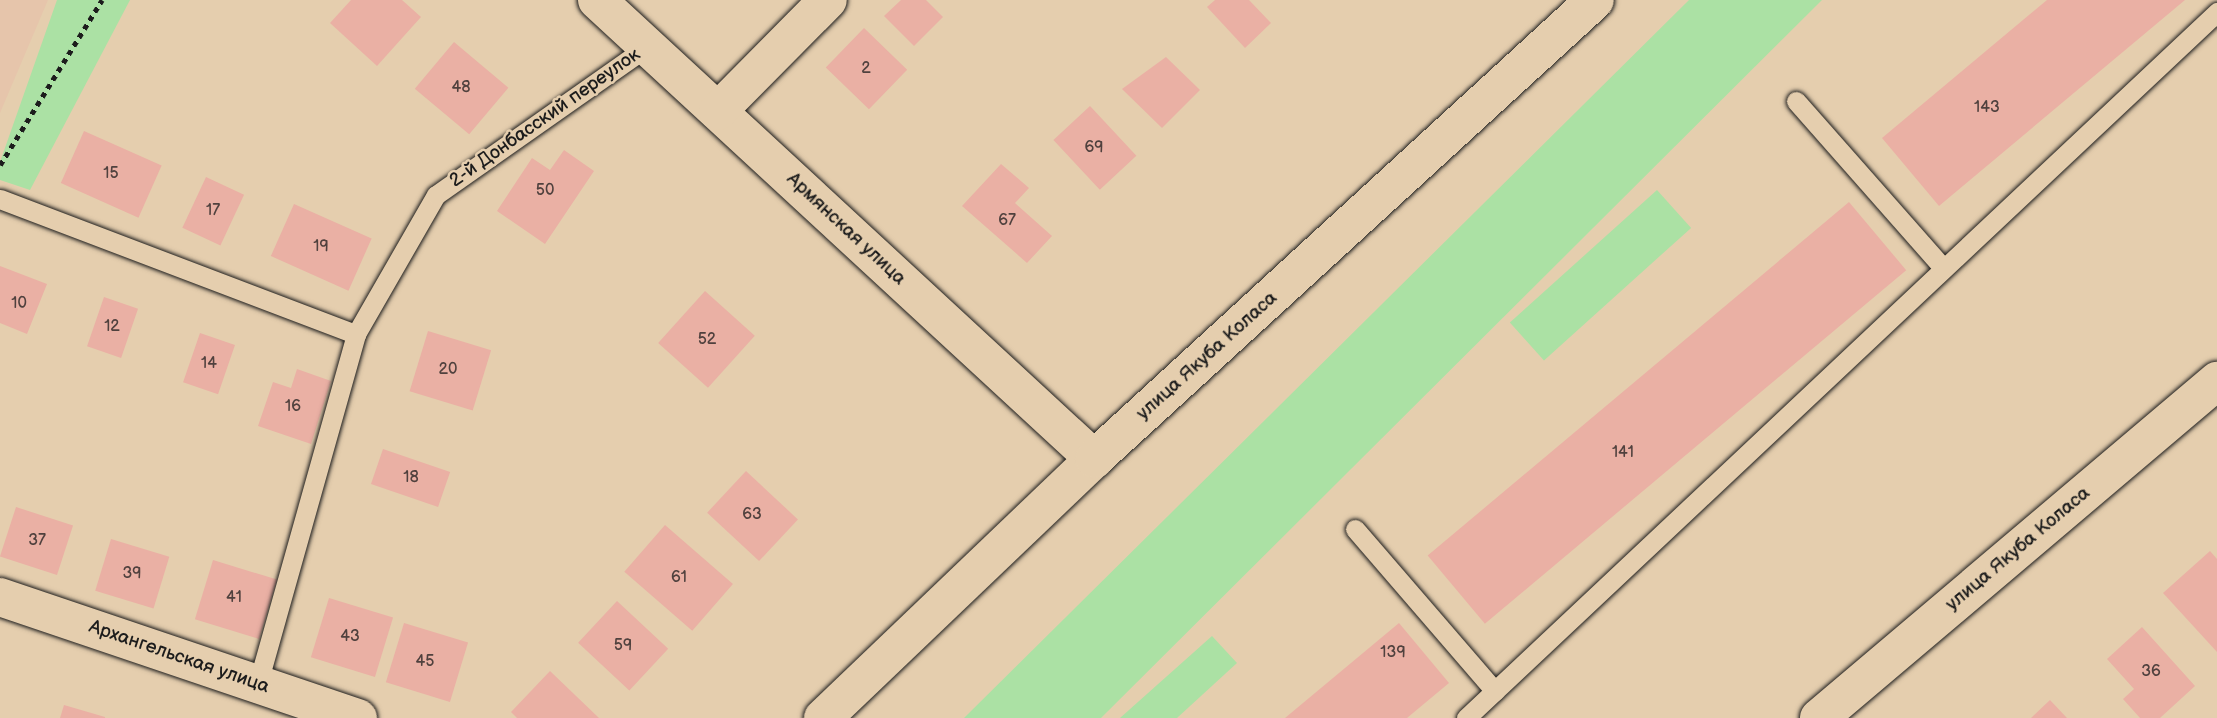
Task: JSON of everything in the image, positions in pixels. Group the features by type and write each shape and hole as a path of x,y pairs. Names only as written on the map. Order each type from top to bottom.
{"street":[{"name":"Армянская улица","path":"597,0 1094,459"},
{"path":"718,111 828,0"},
{"name":"улица Якуба Коласа","path":"823,718 1094,459 1595,0"},
{"name":"улица Якуба Коласа","path":"1818,718 2217,381"},
{"name":"Архангельская улица","path":"0,597 358,718"}],"lane":[{"path":"1466,718 2217,12"},
{"name":"2-й Донбасский переулок","path":"258,683 356,334 436,195 648,46"},
{"path":"1796,101 1943,268"},
{"path":"0,199 356,334"},
{"path":"1355,529 1495,691"}],"path":[{"path":"0,165 102,0"}],"shaded area":[{"path":"0,0 48,0 0,113"}],"green space":[{"path":"57,0 130,0 30,190 0,180 0,162"},
{"path":"1689,0 1822,0 1101,718 964,718"},
{"path":"1657,190 1691,228 1544,360 1510,322"},
{"path":"1212,636 1237,663 1177,718 1120,718"}],"building":[{"path":"351,0 402,0 421,17 377,66 330,23"},
{"path":"901,0 926,0 943,17 914,46 884,16"},
{"path":"1215,0 1249,0 1271,23 1245,48 1207,7"},
{"path":"2047,0 2185,0 1939,206 1882,138"},
{"path":"864,28 907,70 869,109 826,68"},
{"path":"454,42 508,88 469,134 415,89"},
{"path":"1166,57 1200,90 1162,128 1122,89"},
{"path":"1090,106 1136,156 1100,190 1053,140"},
{"path":"84,131 162,166 138,218 61,183"},
{"path":"564,150 594,171 545,244 497,211 532,158 550,170"},
{"path":"1001,164 1029,188 1015,203 1052,236 1027,263 962,206"},
{"path":"206,177 244,195 220,246 182,228"},
{"path":"1849,202 1906,270 1485,624 1428,556"},
{"path":"294,204 372,239 348,291 271,256"},
{"path":"0,266 47,284 27,334 0,323"},
{"path":"705,291 755,336 708,388 658,343"},
{"path":"104,297 138,309 121,358 87,346"},
{"path":"428,331 491,350 473,411 410,391"},
{"path":"200,333 235,345 218,394 183,382"},
{"path":"297,369 331,381 311,444 258,426 273,382 291,388"},
{"path":"383,449 450,472 438,507 371,484"},
{"path":"746,471 798,519 759,561 707,513"},
{"path":"16,507 73,526 57,575 0,556"},
{"path":"665,525 733,584 692,631 624,572"},
{"path":"111,539 169,557 154,608 95,591"},
{"path":"2210,551 2217,559 2217,652 2163,593"},
{"path":"213,560 277,580 259,639 195,619"},
{"path":"329,598 393,618 375,677 311,657"},
{"path":"617,601 668,649 629,690 578,643"},
{"path":"404,623 468,643 450,702 386,682"},
{"path":"1399,623 1449,683 1407,718 1285,718"},
{"path":"2142,627 2195,686 2160,718 2140,718 2123,699 2134,689 2107,659"},
{"path":"550,671 599,718 517,718 511,712"},
{"path":"2050,700 2067,718 2031,718"},
{"path":"64,705 105,717 105,718 60,718"}]}
